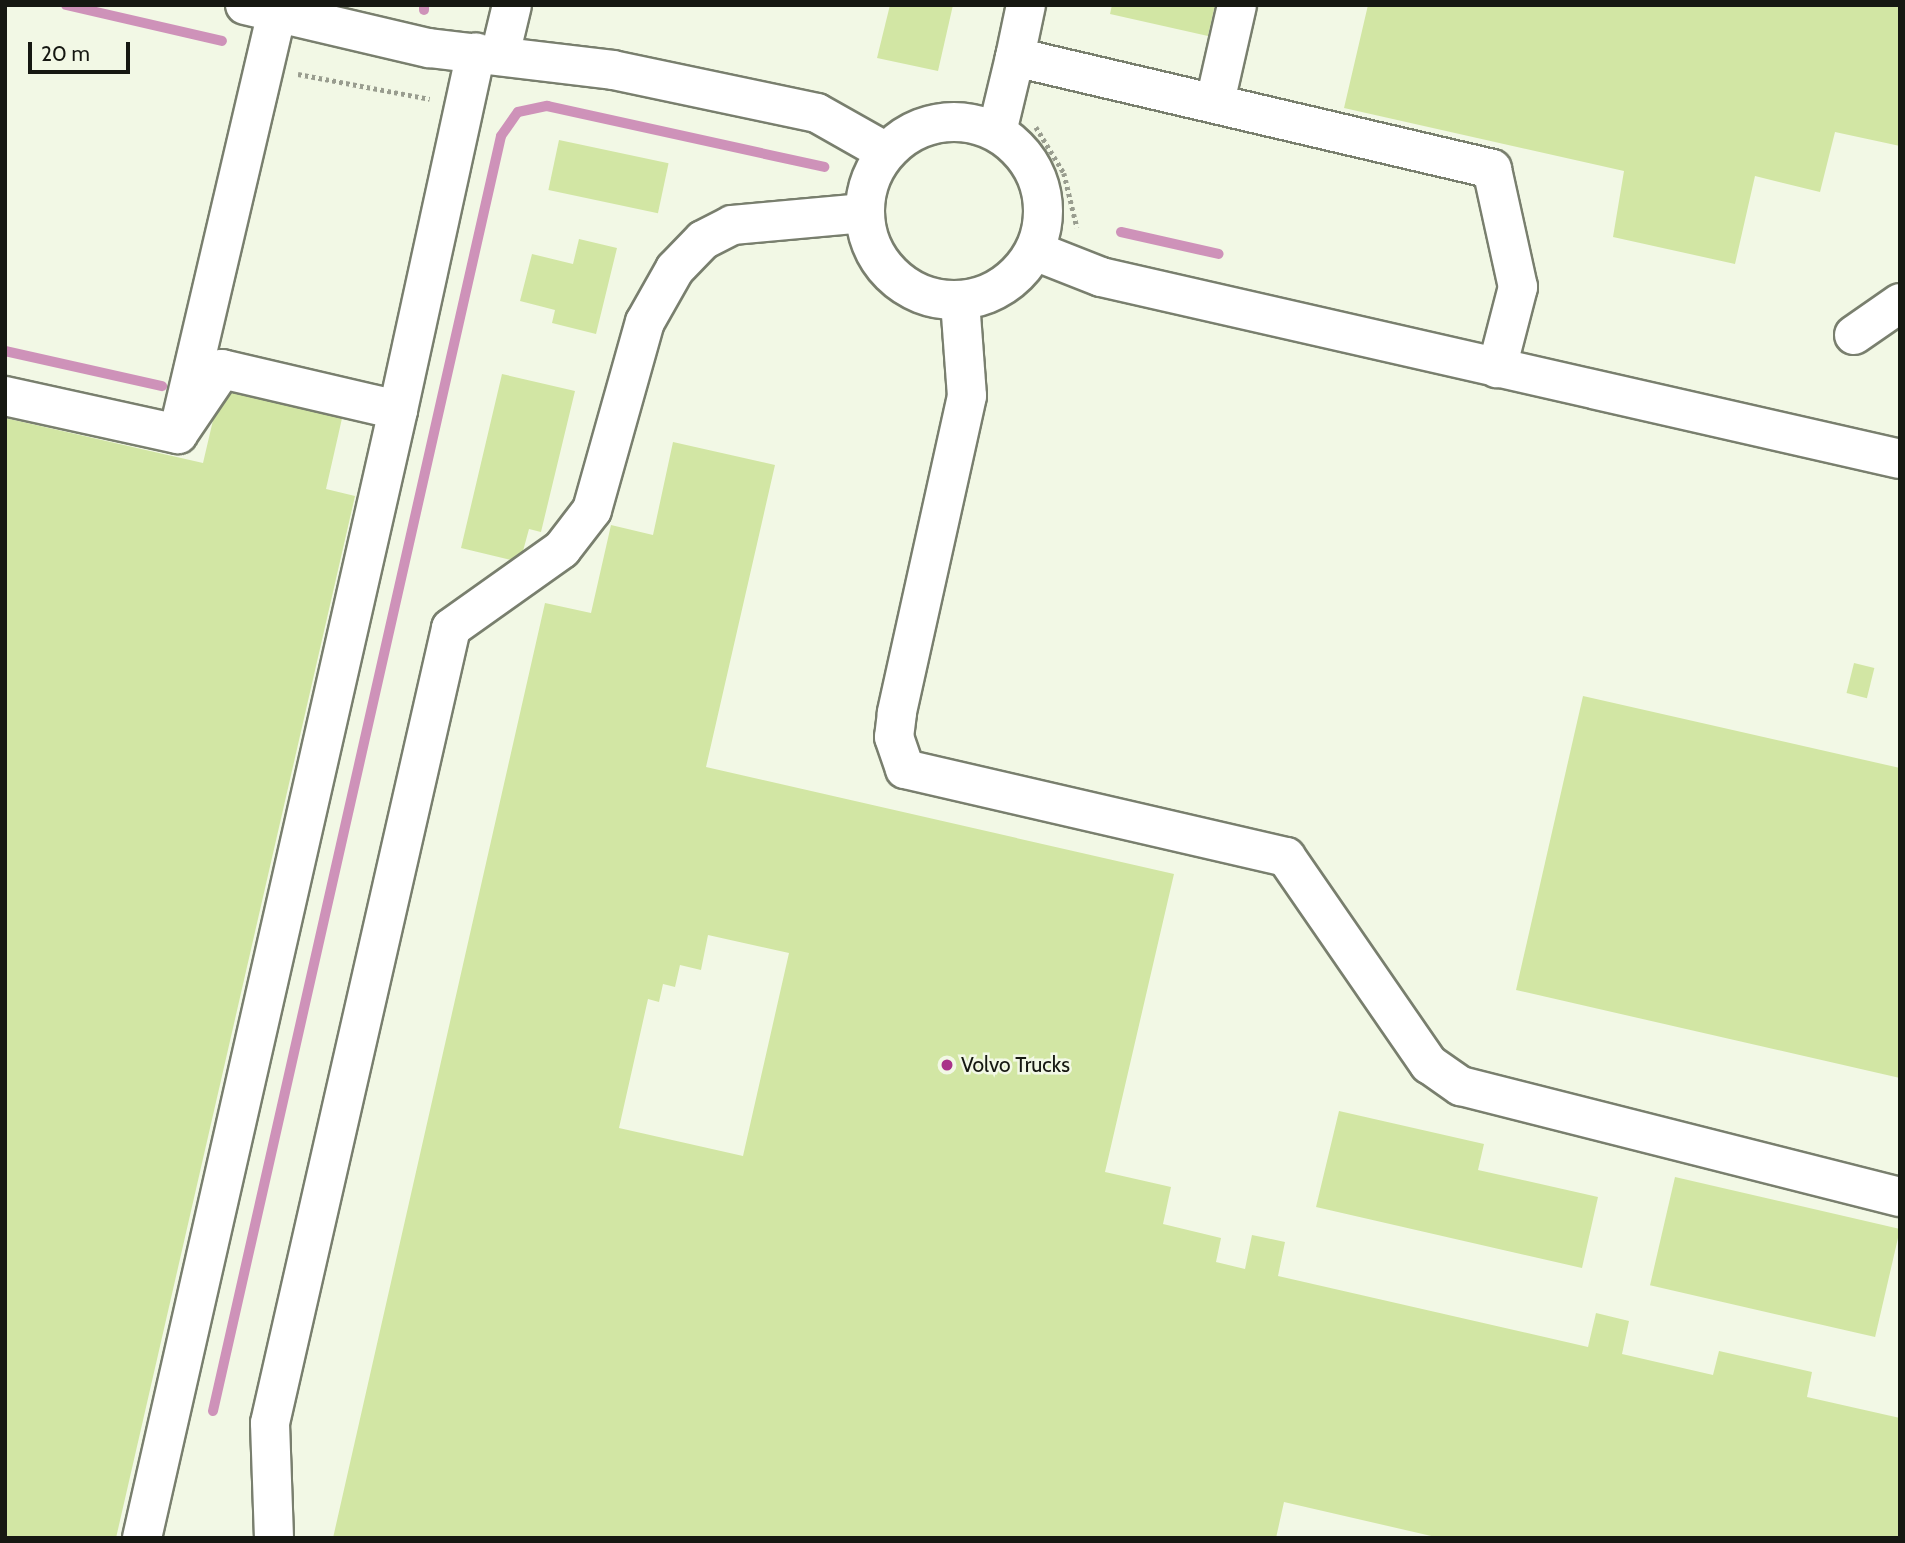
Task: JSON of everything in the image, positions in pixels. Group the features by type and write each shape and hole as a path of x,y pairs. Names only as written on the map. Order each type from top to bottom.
{"lane":[{"path":"142,1538 398,410 488,53 512,5"},
{"path":"1015,127 938,122 910,133 886,152 866,191 864,213 869,242 890,273 931,298 960,300 1004,285 1035,251 1043,224 1038,184 1018,149 1015,127 1015,57 1026,5"},
{"path":"1215,102 1237,5"},
{"path":"178,434 254,7 488,53 614,70 817,113 886,152"},
{"path":"1015,57 1492,169 1518,287 1497,368"},
{"path":"274,1538 270,1423 450,628 562,549 592,510 645,322 675,269 703,240 732,225 864,213"},
{"path":"1035,251 1101,277 1900,459"},
{"path":"960,300 967,396 897,713 894,737 905,769 1286,857 1429,1064 1461,1086 1900,1197"},
{"path":"1854,335 1900,303"},
{"path":"178,434 222,369 398,410"},
{"path":"5,396 178,434"}],"path":[{"path":"290,72 436,99"},
{"path":"1015,127 1064,173 1084,235"}],"building":[{"path":"890,5 953,5 938,71 877,58"},
{"path":"1112,5 1215,5 1208,36 1110,14"},
{"path":"1368,5 1900,5 1900,146 1835,132 1820,192 1755,176 1735,264 1613,237 1624,171 1344,108"},
{"path":"559,140 669,163 658,213 548,190"},
{"path":"579,239 617,248 596,334 552,323 555,310 520,301 532,254 573,264"},
{"path":"502,374 575,391 541,532 529,529 520,562 461,548"},
{"path":"221,386 343,414 326,489 355,496 116,1538 5,1538 5,418 203,463"},
{"name":"Volvo Trucks","path":"673,442 775,465 706,767 1174,874 1105,1172 1171,1187 1163,1224 1221,1238 1216,1262 1245,1269 1252,1235 1285,1242 1278,1276 1588,1347 1596,1313 1629,1321 1622,1354 1713,1375 1719,1351 1812,1372 1807,1397 1900,1418 1900,1538 1440,1538 1284,1502 1276,1538 333,1538 545,603 591,613 611,525 653,535","holes":["708,935 789,953 743,1156 619,1128 648,999 659,1002 663,984 675,987 680,965 701,970"]},
{"path":"1854,663 1874,668 1867,698 1847,693"},
{"path":"1583,696 1900,768 1900,1078 1516,990"},
{"path":"1339,1111 1484,1144 1478,1170 1598,1197 1582,1268 1316,1207"},
{"path":"1675,1177 1900,1229 1875,1337 1650,1285"}],"waterway":[{"path":"66,5 222,41"},
{"path":"424,5 424,10"},
{"path":"213,1411 501,136 518,112 547,106 824,167"},
{"path":"1121,232 1219,254"},
{"path":"5,351 162,386"}],"place":[{"name":"Volvo Trucks","path":"947,1065"}]}
